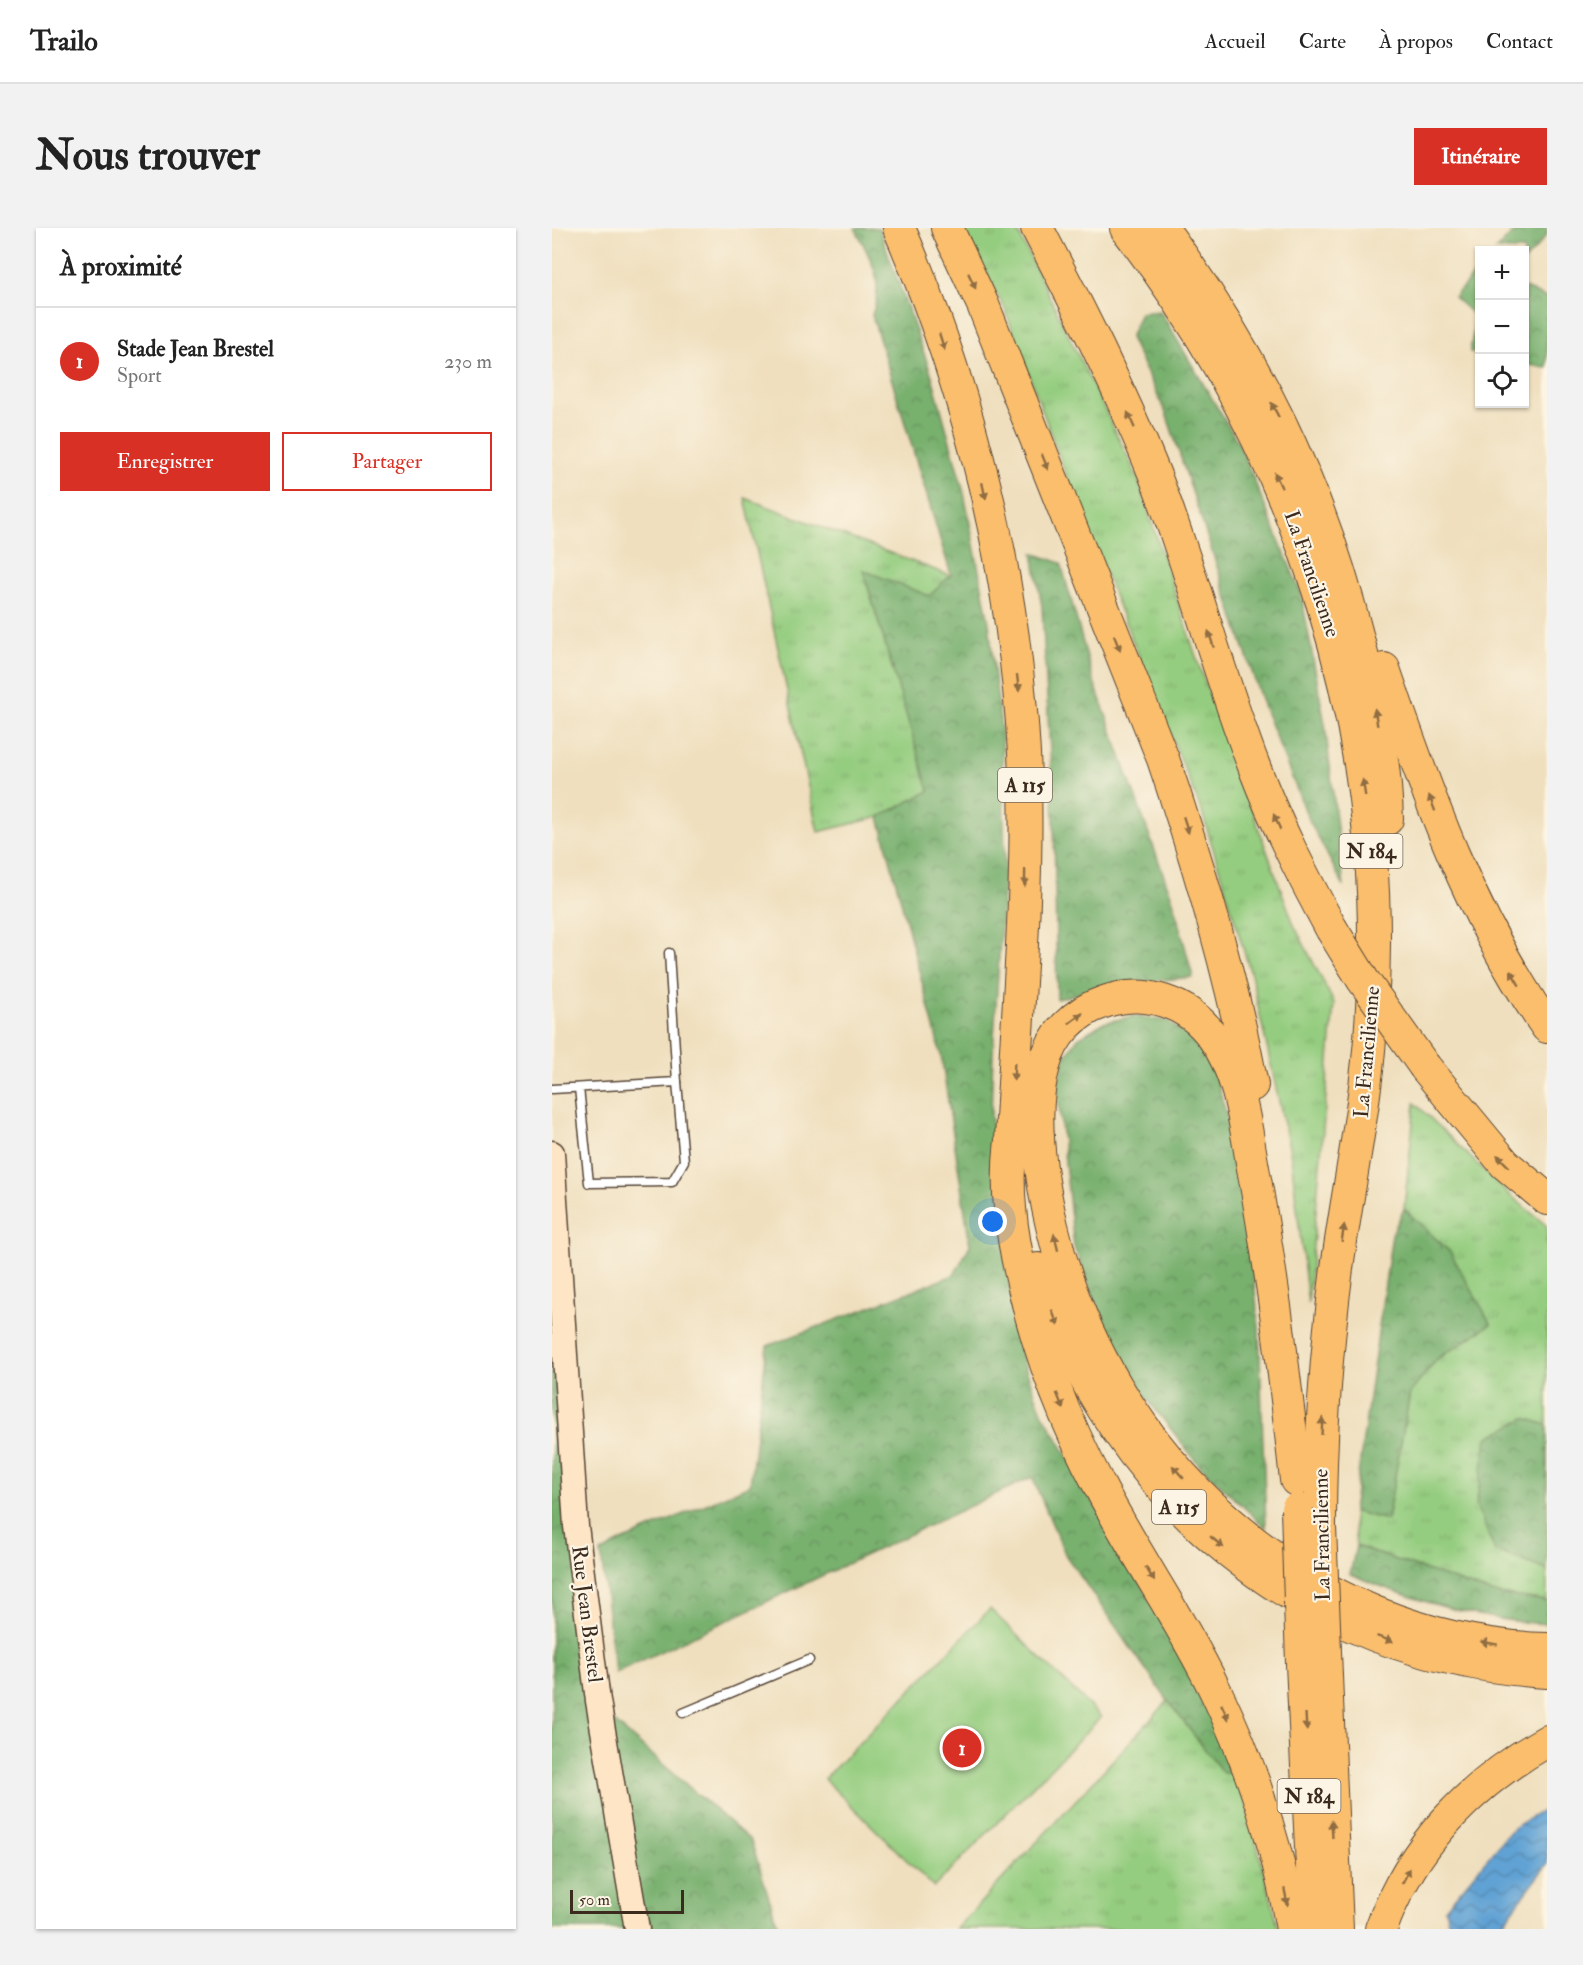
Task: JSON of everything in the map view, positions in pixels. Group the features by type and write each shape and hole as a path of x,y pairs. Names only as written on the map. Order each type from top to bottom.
{"highway":[{"name":"A 115","path":"899,228 935,321 971,434 1003,576 1013,637 1024,753 1025,883 1011,1140 1019,1157 1023,1202 1037,1266 1069,1350 1113,1427 1132,1454 1174,1502 1242,1562 1306,1603 1343,1622 1416,1650 1458,1661 1547,1672"},
{"name":"La Francilienne","path":"947,228 987,316 1159,748 1204,887 1239,1022 1266,1162 1284,1293 1304,1505 1314,1670 1337,1929"},
{"path":"1037,228 1107,367 1154,474 1255,768 1291,851 1331,928 1363,980 1425,1067 1505,1164 1547,1199"},
{"name":"La Francilienne","path":"1126,228 1168,283 1200,333 1256,433 1303,540 1337,648 1354,722 1367,807 1374,938 1372,1023 1328,1342 1320,1472 1304,1505"},
{"path":"1162,228 1224,318 1249,361 1297,455 1371,632 1455,861 1498,950 1547,1028"},
{"path":"1323,521 1365,666 1375,710 1387,802 1388,909 1384,993 1377,1051 1353,1170"},
{"path":"1304,1505 1260,1205 1242,1110 1225,1056 1203,1025 1172,1003 1144,996 1104,1002 1070,1020 1053,1043 1044,1066 1039,1089 1040,1147 1051,1222 1077,1310 1109,1377 1141,1426 1176,1470 1214,1510 1257,1545 1313,1581 1349,1600 1424,1628 1498,1644 1547,1649"},
{"path":"1011,1140 1007,1175 1012,1228 1028,1305 1052,1382 1095,1478 1200,1660 1233,1729 1274,1846 1292,1929"},
{"name":"La Francilienne","path":"1314,1670 1314,1929"},
{"path":"1381,1929 1412,1866 1445,1821 1498,1772 1547,1742"}],"street":[{"name":"Rue Jean Brestel","path":"552,1153 579,1549 598,1701 637,1929"}],"lane":[{"path":"579,1088 589,1183 672,1182 684,1161 669,953"},
{"path":"552,1089 678,1082"},
{"path":"683,1713 809,1660"}],"green space":[{"path":"855,228 879,228 932,376 964,493 989,623 1002,738 1005,862 991,1115 1009,1281 1025,1367 1042,1412 1206,1699 1238,1773 1223,1773 1168,1701 1066,1556 1032,1477 615,1673 601,1553 620,1542 750,1485 767,1346 954,1275 970,1245 941,1055 879,817 929,791 863,570 929,596 951,575 872,315 876,302 877,280 871,260"},
{"path":"960,228 1016,228 1136,474 1198,663 1294,925 1334,1003 1308,1303 1291,1156 1251,974 1202,812 1074,496 1004,307"},
{"path":"1517,228 1547,228 1547,235 1529,256 1529,246 1500,246"},
{"path":"1475,273 1475,316 1454,297"},
{"path":"1529,290 1547,298 1547,368 1529,365"},
{"path":"1160,311 1239,444 1301,593 1325,724 1344,887 1309,820 1264,708 1166,413 1130,338 1140,313"},
{"path":"1475,323 1475,353 1470,352"},
{"path":"745,498 951,576 930,596 863,571 930,791 879,817 818,832"},
{"path":"1033,553 1061,563 1093,679 1173,901 1193,977 1111,985 1057,999 1054,823 1042,607"},
{"path":"1133,1016 1167,1021 1191,1037 1212,1062 1242,1173 1259,1327 1266,1528 1200,1466 1137,1386 1101,1316 1074,1247 1057,1086 1065,1057 1078,1038 1103,1023"},
{"path":"1415,1103 1504,1190 1547,1226 1547,1425 1525,1418 1495,1551 1547,1570 1547,1601 1492,1593 1356,1546 1353,1511 1387,1520 1410,1393 1437,1359 1491,1324 1450,1252 1404,1209"},
{"path":"1404,1209 1450,1252 1491,1324 1437,1359 1410,1393 1387,1520 1353,1511 1392,1234"},
{"path":"552,1336 596,1706 751,1841 779,1929 552,1929"},
{"path":"1525,1418 1547,1425 1547,1570 1495,1551 1476,1505 1487,1438"},
{"path":"1356,1546 1492,1593 1547,1601 1547,1624 1496,1619 1446,1608 1350,1574"},
{"path":"990,1609 1101,1717 934,1887 824,1779"},
{"path":"1168,1701 1223,1773 1238,1773 1279,1929 956,1929"}],"water":[{"path":"1547,1808 1547,1864 1499,1929 1450,1929 1445,1909 1513,1828"}],"place":[{"name":"Stade Jean Brestel","path":"962,1748"}]}
